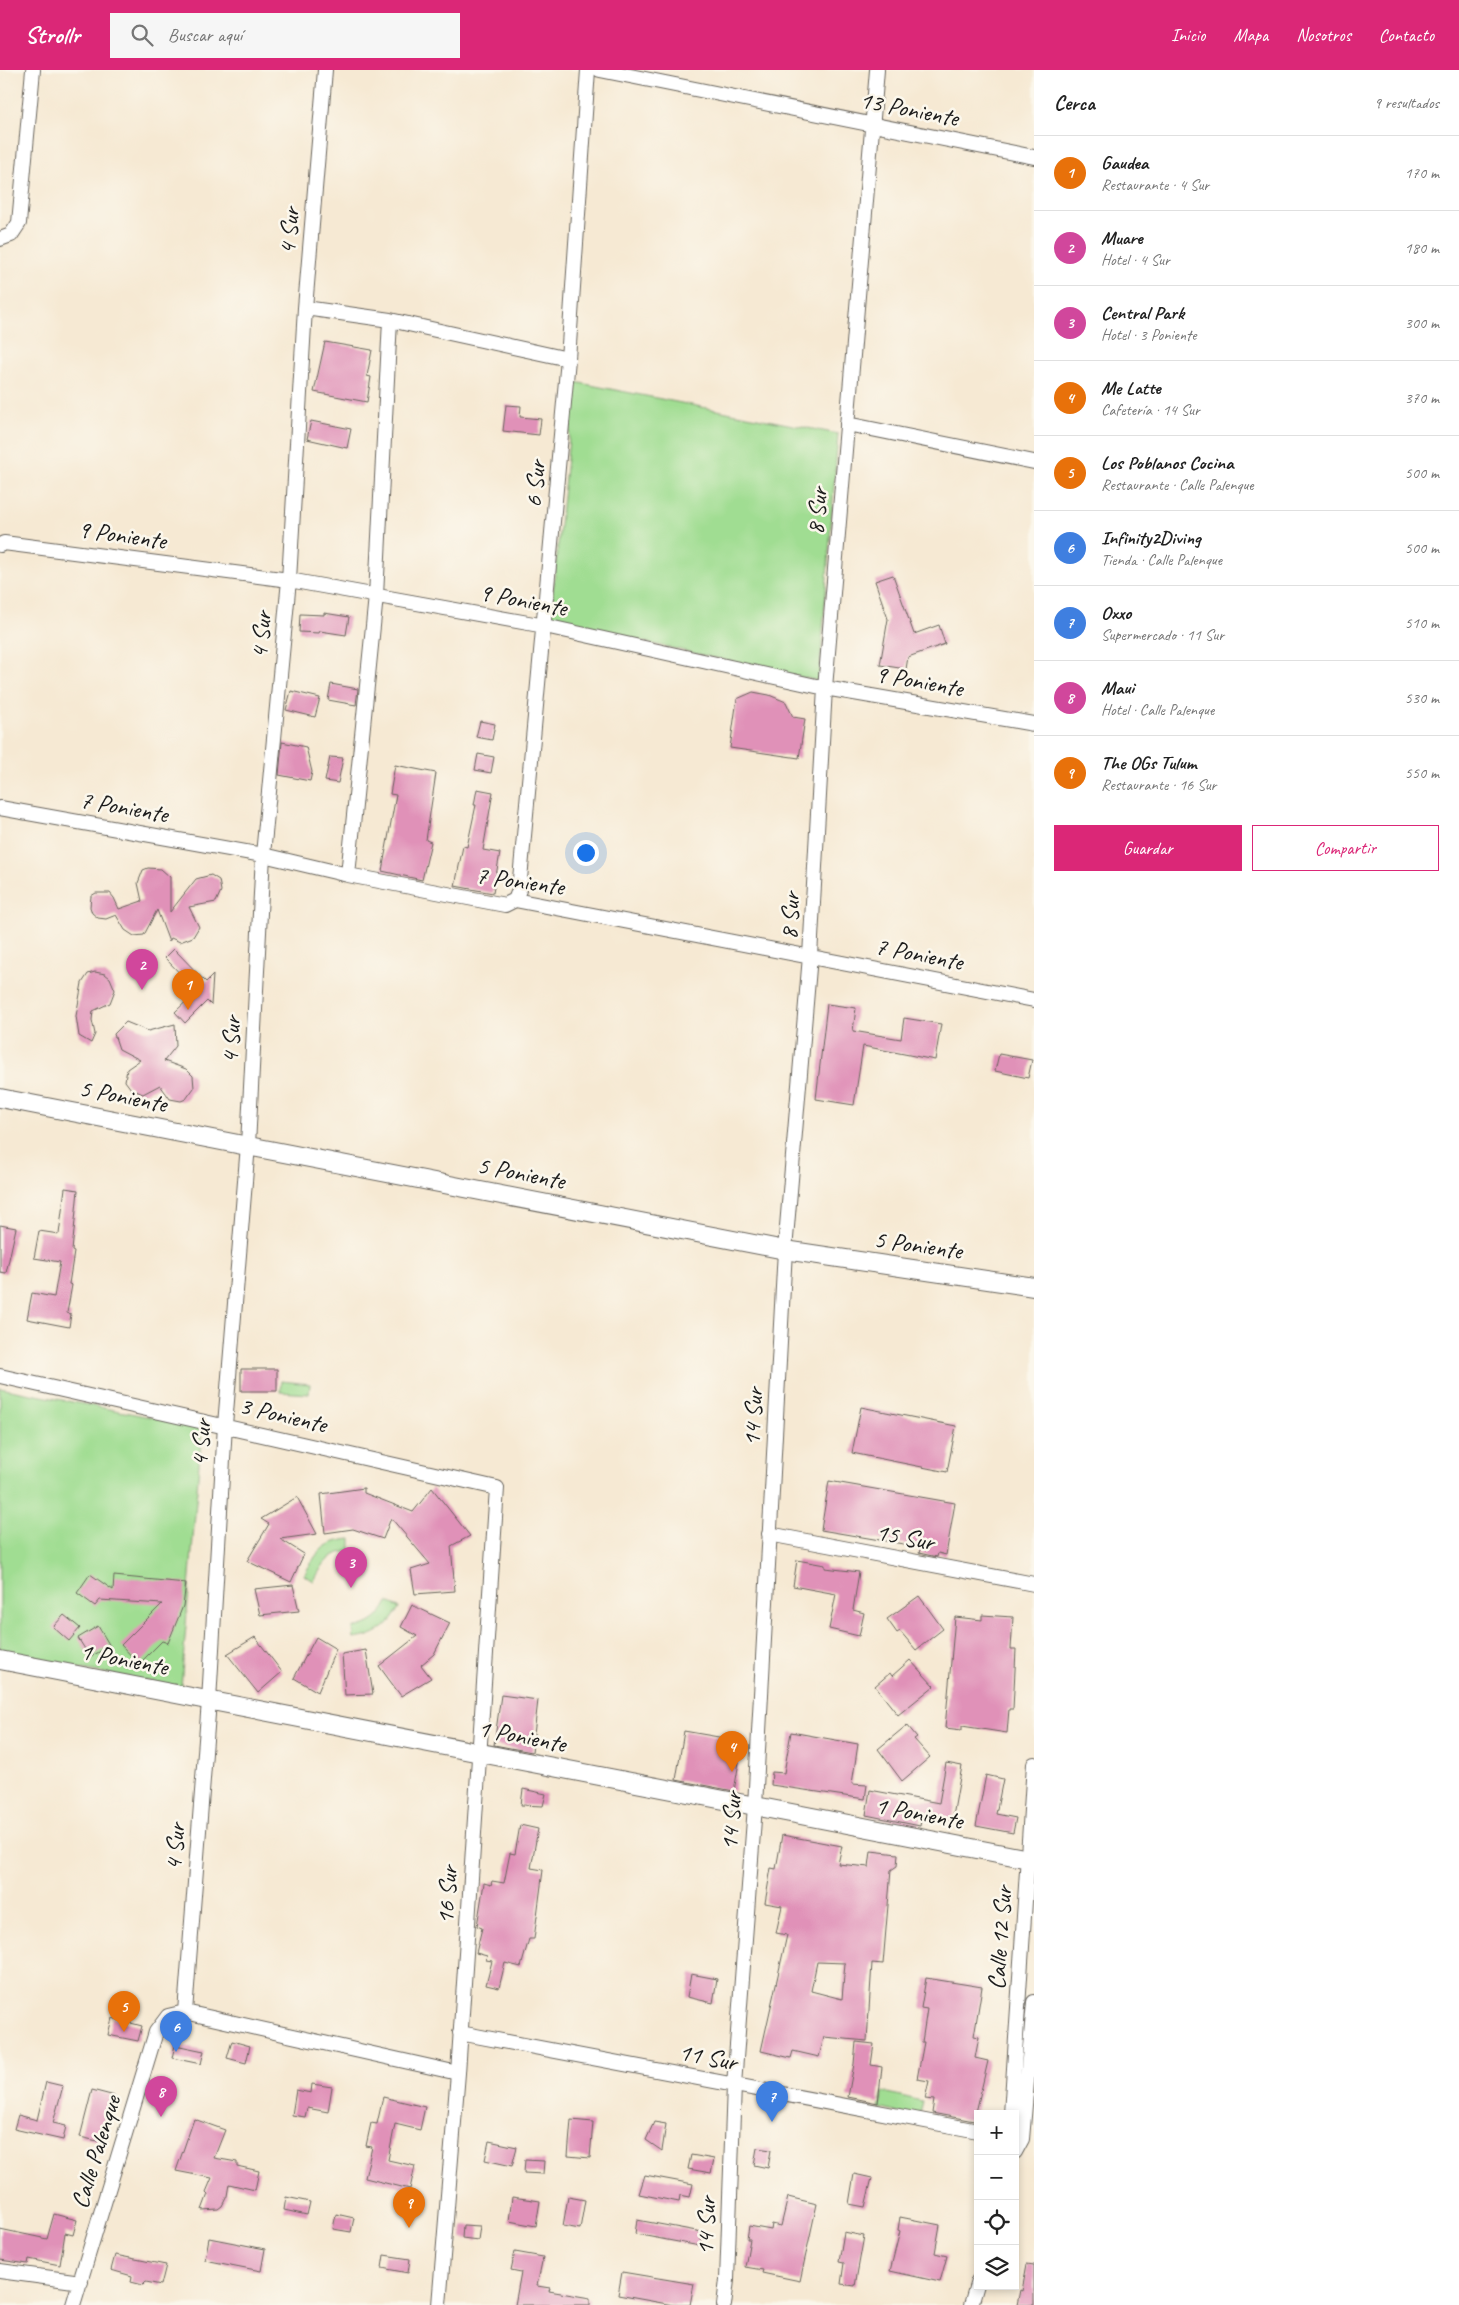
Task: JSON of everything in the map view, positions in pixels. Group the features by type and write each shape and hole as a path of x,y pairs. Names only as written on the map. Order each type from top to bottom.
{"street":[{"path":"0,239 11,235 19,223 33,70"},
{"name":"4 Sur","path":"186,2012 209,1700 225,1425 248,1145 263,855 289,580 304,308 325,70"},
{"name":"6 Sur","path":"515,900 518,890 545,626 568,359 588,70"},
{"name":"13 Poniente","path":"600,70 1034,157"},
{"name":"8 Sur","path":"785,1250 810,956 825,688 846,424 874,126 877,70"},
{"path":"304,308 390,320 568,359"},
{"path":"348,874 376,596 390,320"},
{"path":"846,424 1034,462"},
{"name":"9 Poniente","path":"0,545 4,543 289,580 545,626 825,688 1034,724"},
{"name":"7 Poniente","path":"0,808 263,855 505,905 515,900 1034,1000"},
{"name":"5 Poniente","path":"0,1098 785,1250 1034,1287"},
{"name":"14 Sur","path":"724,2305 727,2280 734,2085 755,1806 768,1534 785,1250"},
{"name":"3 Poniente","path":"0,1376 225,1425 497,1488"},
{"name":"16 Sur","path":"439,2305 458,2073 497,1488"},
{"name":"15 Sur","path":"768,1534 1034,1584"},
{"name":"1 Poniente","path":"0,1660 1031,1860"},
{"name":"Calle 12 Sur","path":"1011,2110 1031,1860 1034,1772"},
{"name":"Calle 12 Sur","path":"1024,2140 1034,2002"},
{"path":"186,2012 458,2073"},
{"name":"Calle Palenque","path":"73,2305 156,2032 168,2016 186,2012"},
{"name":"11 Sur","path":"460,2033 974,2130"},
{"path":"0,2271 81,2282"},
{"path":"971,2305 975,2290"}],"green space":[{"path":"575,382 838,434 819,681 550,621"},
{"path":"281,1381 310,1384 309,1394 280,1392"},
{"path":"0,1388 202,1427 181,1687 0,1654"},
{"path":"351,1539 351,1551 332,1556 324,1564 314,1581 304,1575 317,1554 327,1545"},
{"path":"388,1602 399,1607 387,1625 369,1636 354,1639 353,1628 374,1620"},
{"path":"883,2092 922,2101 918,2118 879,2108"}],"building":[{"path":"325,342 372,350 367,376 371,377 367,402 314,392"},
{"path":"506,405 521,406 520,417 541,419 539,435 503,431"},
{"path":"311,421 351,429 347,448 307,439"},
{"path":"893,575 914,634 939,625 945,644 908,657 906,669 880,665 888,619 875,581"},
{"path":"324,613 349,617 346,635 320,631 319,633 299,632 300,614 324,615"},
{"path":"331,684 358,689 356,705 328,700"},
{"path":"291,691 320,698 315,717 286,710"},
{"path":"753,692 769,695 786,702 793,717 805,719 799,758 730,748 737,699"},
{"path":"480,721 495,724 492,740 476,737"},
{"path":"282,742 306,747 312,772 310,781 279,775"},
{"path":"478,754 494,757 491,773 475,770"},
{"path":"330,757 343,758 338,783 325,781"},
{"path":"395,765 436,773 426,840 431,842 422,880 382,871 396,795 390,794"},
{"path":"477,789 493,792 483,850 500,853 493,893 455,886 463,846 467,847 476,805 474,805"},
{"path":"148,868 161,869 170,877 170,912 196,879 211,875 219,880 221,891 216,902 189,907 199,927 193,937 180,942 171,938 169,942 157,910 144,935 134,936 125,930 116,915 106,919 98,918 92,913 90,907 91,896 96,893 110,893 119,909 142,901 138,883 143,870"},
{"path":"174,949 206,982 213,975 211,1005 207,1001 185,1023 175,1012 197,991 165,958"},
{"path":"95,972 105,974 110,978 115,990 110,1003 93,1011 92,1020 95,1034 91,1043 79,1036 76,1016 82,983 88,974"},
{"path":"827,1004 856,1008 853,1031 901,1039 904,1018 941,1024 935,1060 863,1046 854,1105 816,1099"},
{"path":"126,1022 148,1031 175,1024 176,1046 164,1061 186,1069 193,1076 194,1088 186,1099 181,1101 170,1099 160,1085 143,1094 131,1089 125,1081 127,1069 140,1060 119,1049 114,1034"},
{"path":"999,1054 1032,1060 1028,1078 995,1071"},
{"path":"65,1188 78,1190 72,1251 74,1252 69,1284 72,1285 67,1313 71,1314 69,1327 27,1319 32,1293 54,1297 60,1262 34,1258 39,1231 59,1234"},
{"path":"0,1225 16,1228 6,1273 0,1272"},
{"path":"241,1369 277,1369 277,1391 241,1391"},
{"path":"861,1407 956,1426 947,1472 852,1453"},
{"path":"829,1481 955,1503 946,1555 938,1553 937,1557 919,1553 921,1547 821,1530"},
{"path":"364,1488 364,1493 413,1512 432,1488 470,1536 451,1546 455,1591 415,1594 411,1570 430,1564 391,1518 383,1539 353,1529 325,1533 321,1494"},
{"path":"297,1497 317,1534 280,1539 304,1554 291,1582 247,1561 269,1524 261,1519"},
{"path":"797,1560 825,1565 825,1568 859,1572 853,1610 864,1613 859,1636 829,1629 836,1594 793,1586"},
{"path":"90,1574 113,1590 114,1576 186,1583 183,1606 168,1643 162,1641 139,1664 121,1645 162,1604 100,1600 95,1606 77,1593"},
{"path":"293,1585 299,1611 260,1615 254,1589"},
{"path":"919,1596 943,1629 916,1650 900,1631 897,1633 887,1619"},
{"path":"412,1605 450,1623 434,1654 421,1665 431,1678 401,1696 379,1666 417,1636 401,1627"},
{"path":"64,1615 80,1628 69,1641 53,1627"},
{"path":"982,1615 1013,1617 1011,1649 1016,1649 1013,1709 1009,1709 1007,1733 962,1726 962,1730 945,1728 955,1617 982,1620"},
{"path":"98,1626 110,1646 90,1657 78,1638"},
{"path":"255,1637 282,1672 258,1693 227,1654"},
{"path":"316,1637 336,1649 318,1692 294,1678"},
{"path":"366,1650 373,1694 345,1695 342,1654"},
{"path":"910,1660 934,1686 898,1715 875,1686 890,1673 892,1676"},
{"path":"501,1695 538,1700 532,1752 494,1745"},
{"path":"907,1725 917,1737 914,1739 930,1757 902,1781 878,1749"},
{"path":"684,1731 736,1740 732,1761 739,1762 734,1791 676,1780"},
{"path":"791,1732 858,1744 852,1784 867,1785 865,1799 771,1785 772,1772 784,1773"},
{"path":"946,1763 962,1766 952,1822 922,1816 920,1826 866,1815 870,1790 939,1803"},
{"path":"986,1775 1003,1779 996,1814 1016,1818 1013,1833 976,1826"},
{"path":"523,1789 546,1794 543,1806 521,1805"},
{"path":"520,1825 538,1829 531,1868 543,1870 534,1939 529,1939 521,1967 505,1963 499,1988 486,1985 492,1961 486,1960 487,1956 476,1953 482,1928 477,1926 484,1883 491,1885 492,1881 504,1883 510,1853 515,1854"},
{"path":"782,1835 842,1846 838,1864 869,1867 871,1851 898,1854 897,1866 891,1870 883,1964 872,1963 867,2041 824,2037 819,2057 793,2051 791,2058 761,2051 787,1935 776,1933 782,1906 765,1903 771,1868 776,1869","holes":["817,1962 845,1963 842,1999 811,1991"]},
{"path":"691,1974 717,1979 713,2003 687,1997"},
{"path":"926,1978 982,1987 974,2036 979,2037 975,2058 988,2061 977,2110 974,2110 974,2121 932,2113 934,2100 925,2099 929,2081 917,2079 924,2042 922,2042 927,2009 921,2008"},
{"path":"112,2018 142,2026 138,2041 108,2035"},
{"path":"232,2041 250,2046 246,2063 227,2058"},
{"path":"856,2042 874,2044 871,2065 882,2067 878,2103 848,2097"},
{"path":"175,2045 204,2051 201,2064 172,2058"},
{"path":"46,2082 63,2086 53,2123 66,2126 63,2140 14,2129 18,2115 37,2120"},
{"path":"312,2084 332,2087 328,2112 307,2108 305,2117 292,2115 296,2090 311,2093"},
{"path":"92,2090 115,2096 106,2129 109,2130 106,2143 80,2137"},
{"path":"383,2097 425,2107 420,2130 395,2124 388,2160 415,2166 410,2189 365,2178 372,2147 366,2146 371,2123 377,2124"},
{"path":"194,2119 225,2130 214,2158 237,2162 237,2166 259,2171 255,2190 229,2184 227,2196 222,2206 218,2209 202,2210 208,2194 206,2192 212,2178 176,2171"},
{"path":"571,2120 593,2122 590,2158 568,2156"},
{"path":"654,2122 666,2124 662,2151 646,2140"},
{"path":"489,2141 517,2147 512,2166 485,2160"},
{"path":"757,2148 771,2150 768,2168 754,2165"},
{"path":"691,2155 714,2159 711,2173 688,2169"},
{"path":"525,2160 544,2161 543,2174 524,2173"},
{"path":"854,2174 872,2178 865,2207 849,2204"},
{"path":"645,2175 693,2184 690,2197 680,2195 679,2202 639,2194"},
{"path":"286,2197 310,2202 307,2215 284,2210"},
{"path":"512,2197 540,2201 536,2226 509,2221"},
{"path":"568,2197 585,2200 580,2229 563,2226"},
{"path":"788,2197 817,2204 800,2281 762,2273 763,2270 745,2267 750,2239 747,2239 749,2226 771,2230 772,2224 781,2226"},
{"path":"54,2214 77,2220 73,2235 65,2233 60,2265 29,2259 28,2264 0,2260 0,2229 47,2239"},
{"path":"336,2214 354,2218 351,2232 333,2229"},
{"path":"900,2217 940,2225 935,2253 947,2256 940,2282 890,2271 900,2231 898,2230"},
{"path":"637,2220 702,2232 700,2246 635,2234"},
{"path":"463,2225 480,2226 478,2240 462,2238"},
{"path":"844,2232 864,2236 855,2286 841,2284 844,2263 839,2262"},
{"path":"209,2238 265,2249 261,2271 205,2260"},
{"path":"515,2252 543,2257 537,2286 550,2288 549,2291 590,2298 590,2305 515,2305 521,2272 511,2270"},
{"path":"115,2255 166,2265 161,2285 146,2282 143,2285 131,2282 132,2276 111,2270"},
{"path":"384,2255 410,2259 408,2273 382,2268"},
{"path":"1027,2264 1034,2265 1034,2305 1017,2305 1020,2290 1022,2291"},
{"path":"622,2272 694,2284 690,2305 673,2305 618,2295"}],"place":[{"name":"Muare","path":"142,990"},
{"name":"Gaudea","path":"188,1010"},
{"name":"Central Park","path":"351,1588"},
{"name":"Me Latte","path":"732,1772"},
{"name":"Los Poblanos Cocina","path":"124,2032"},
{"name":"Infinity2Diving","path":"176,2052"},
{"name":"Maui","path":"161,2117"},
{"name":"Oxxo","path":"772,2122"},
{"name":"The OGs Tulum","path":"409,2228"}]}
